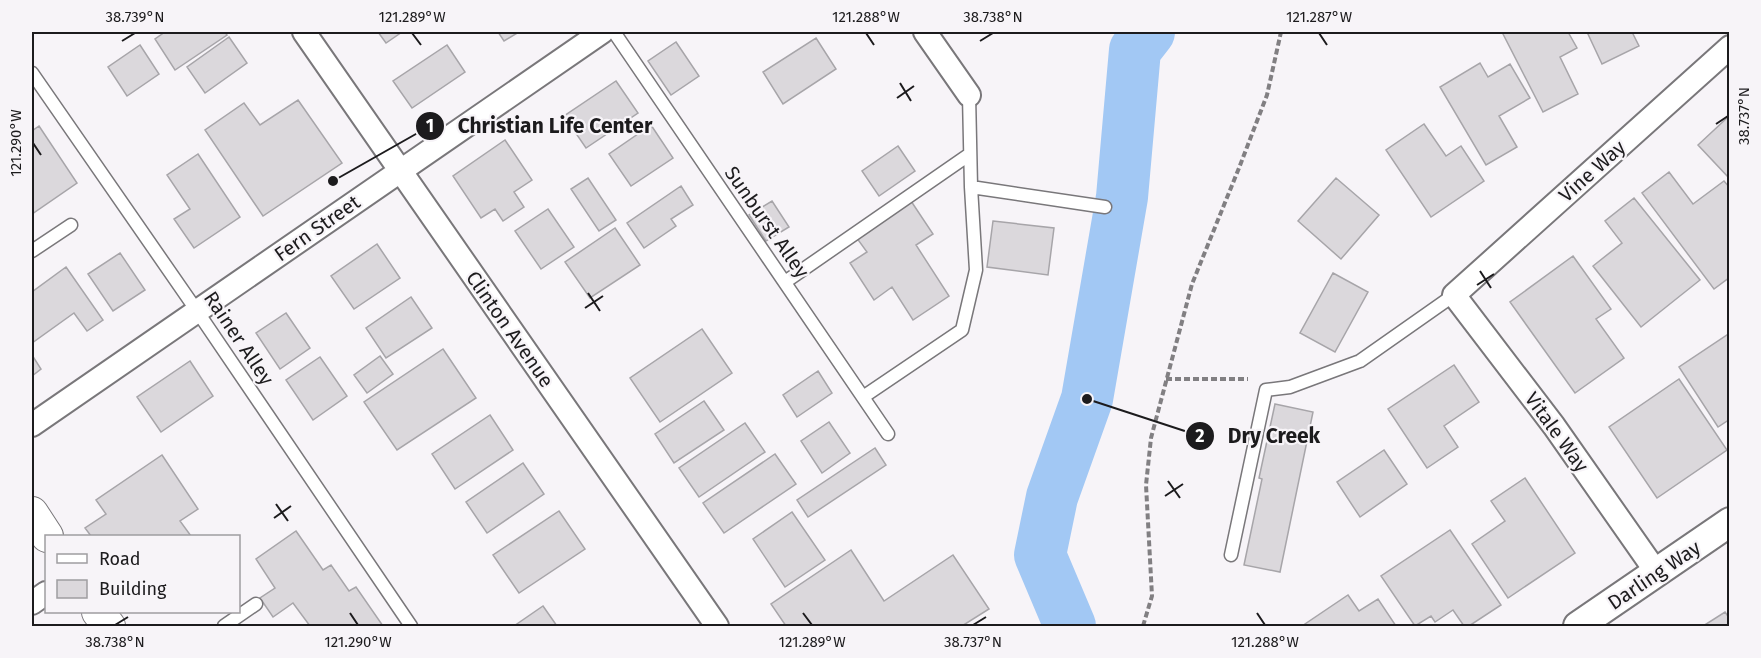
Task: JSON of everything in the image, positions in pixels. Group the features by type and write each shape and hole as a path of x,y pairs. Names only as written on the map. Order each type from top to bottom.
{"main road":[{"path":"32,513 46,535"},
{"path":"100,613 109,627"}],"street":[{"name":"Clinton Avenue","path":"304,32 717,627"},
{"name":"Fern Street","path":"32,425 602,32"},
{"path":"925,32 969,95"},
{"name":"Vine Way","path":"1454,295 1730,47"},
{"name":"Vitale Way","path":"1454,295 1554,426 1657,573"},
{"name":"Darling Way","path":"1578,627 1730,522"},
{"path":"32,603 45,594"}],"lane":[{"name":"Sunburst Alley","path":"614,32 888,434"},
{"name":"Rainer Alley","path":"32,73 411,627"},
{"path":"863,397 962,330 976,270 969,95"},
{"path":"786,282 970,154"},
{"path":"971,187 1105,207"},
{"path":"32,251 71,225"},
{"path":"1231,555 1266,390 1290,387 1360,361 1454,295"},
{"path":"224,627 256,604"}],"path":[{"path":"1143,627 1152,596 1146,485 1151,438 1192,284 1267,95 1281,32"},
{"path":"1166,379 1251,379"}],"building":[{"path":"165,32 225,32 227,35 175,70 155,39"},
{"path":"378,32 402,32 386,43"},
{"path":"498,32 519,32 504,41"},
{"path":"1502,32 1568,32 1577,48 1560,57 1578,94 1543,112"},
{"path":"1587,32 1632,32 1639,46 1602,64"},
{"path":"229,37 247,63 205,93 187,67"},
{"path":"816,38 836,69 783,104 763,72"},
{"path":"676,42 699,76 671,95 648,61"},
{"path":"140,45 159,74 127,96 108,67"},
{"path":"447,45 465,72 412,108 393,81"},
{"path":"1480,63 1488,77 1510,64 1530,98 1499,116 1517,147 1486,165 1440,87"},
{"path":"616,81 638,113 586,148 564,116"},
{"path":"298,100 342,163 263,216 205,130 244,103 260,125"},
{"path":"1728,117 1730,119 1730,179 1698,145"},
{"path":"1424,124 1446,156 1461,146 1484,181 1431,217 1386,150"},
{"path":"651,125 673,158 631,186 609,154"},
{"path":"39,126 77,183 32,214 32,131"},
{"path":"505,140 532,180 514,192 524,207 503,221 495,209 481,218 453,176"},
{"path":"898,146 915,171 879,196 862,171"},
{"path":"198,154 240,217 194,248 174,219 190,209 167,175"},
{"path":"1669,172 1693,204 1724,181 1730,188 1730,277 1714,289 1642,193"},
{"path":"588,178 616,220 599,231 571,189"},
{"path":"1336,178 1379,215 1341,259 1298,221"},
{"path":"681,186 693,205 671,219 676,226 644,248 627,223"},
{"path":"1634,198 1700,280 1641,327 1593,266 1622,243 1605,221"},
{"path":"772,201 789,227 766,241 749,215"},
{"path":"911,201 933,234 916,245 949,296 913,320 892,287 874,300 850,263 867,252 856,237"},
{"path":"548,209 574,247 541,269 515,231"},
{"path":"993,221 1054,228 1048,275 987,267"},
{"path":"615,228 640,265 590,298 565,262"},
{"path":"377,244 400,278 354,309 331,276"},
{"path":"120,253 145,290 113,311 88,274"},
{"path":"1573,256 1611,309 1596,319 1624,358 1575,393 1510,302"},
{"path":"66,267 103,320 87,331 74,313 32,343 32,292"},
{"path":"1333,273 1368,292 1335,352 1300,333"},
{"path":"411,297 432,328 386,358 366,328"},
{"path":"286,313 310,348 280,369 256,333"},
{"path":"702,329 732,373 660,422 630,378"},
{"path":"1730,333 1730,419 1718,427 1679,367"},
{"path":"443,349 476,398 397,450 364,402"},
{"path":"32,355 41,369 32,376"},
{"path":"380,356 393,374 367,393 354,375"},
{"path":"320,357 347,396 313,420 286,380"},
{"path":"190,361 213,396 161,432 137,397"},
{"path":"1454,365 1479,402 1444,426 1458,447 1427,468 1388,409"},
{"path":"818,371 832,393 797,417 783,395"},
{"path":"1679,379 1727,450 1657,498 1609,427"},
{"path":"704,401 724,430 674,463 655,434"},
{"path":"1275,404 1313,412 1280,572 1244,565"},
{"path":"490,415 513,450 455,489 432,454"},
{"path":"829,422 850,453 822,473 801,441"},
{"path":"745,423 765,452 699,497 679,468"},
{"path":"875,448 886,465 808,517 797,500"},
{"path":"1384,450 1407,484 1360,517 1337,482"},
{"path":"775,454 796,484 724,533 703,503"},
{"path":"162,455 198,509 180,521 190,535 90,535 85,528 106,514 96,500"},
{"path":"523,463 544,494 487,533 466,502"},
{"path":"1525,478 1575,553 1508,598 1472,544 1505,521 1491,501"},
{"path":"559,511 585,549 519,593 493,555"},
{"path":"792,512 825,560 785,587 753,539"},
{"path":"1450,530 1501,605 1469,626 1464,626 1453,610 1435,622 1431,616 1415,626 1381,576"},
{"path":"296,531 323,570 331,565 349,591 356,587 383,626 310,626 293,603 273,617 260,598 275,588 256,559"},
{"path":"851,550 884,601 953,555 989,609 962,626 786,626 771,604"},
{"path":"1348,595 1359,611 1378,599 1396,626 1306,626 1305,624"},
{"path":"543,606 557,626 514,626"},
{"path":"1725,612 1730,619 1730,626 1703,626"}],"waterway":[{"path":"1070,626 1040,555 1052,497 1087,399 1122,197 1135,50 1149,32"}],"place":[{"name":"Christian Life Center","path":"333,181"},
{"name":"Dry Creek","path":"1087,399"}]}
